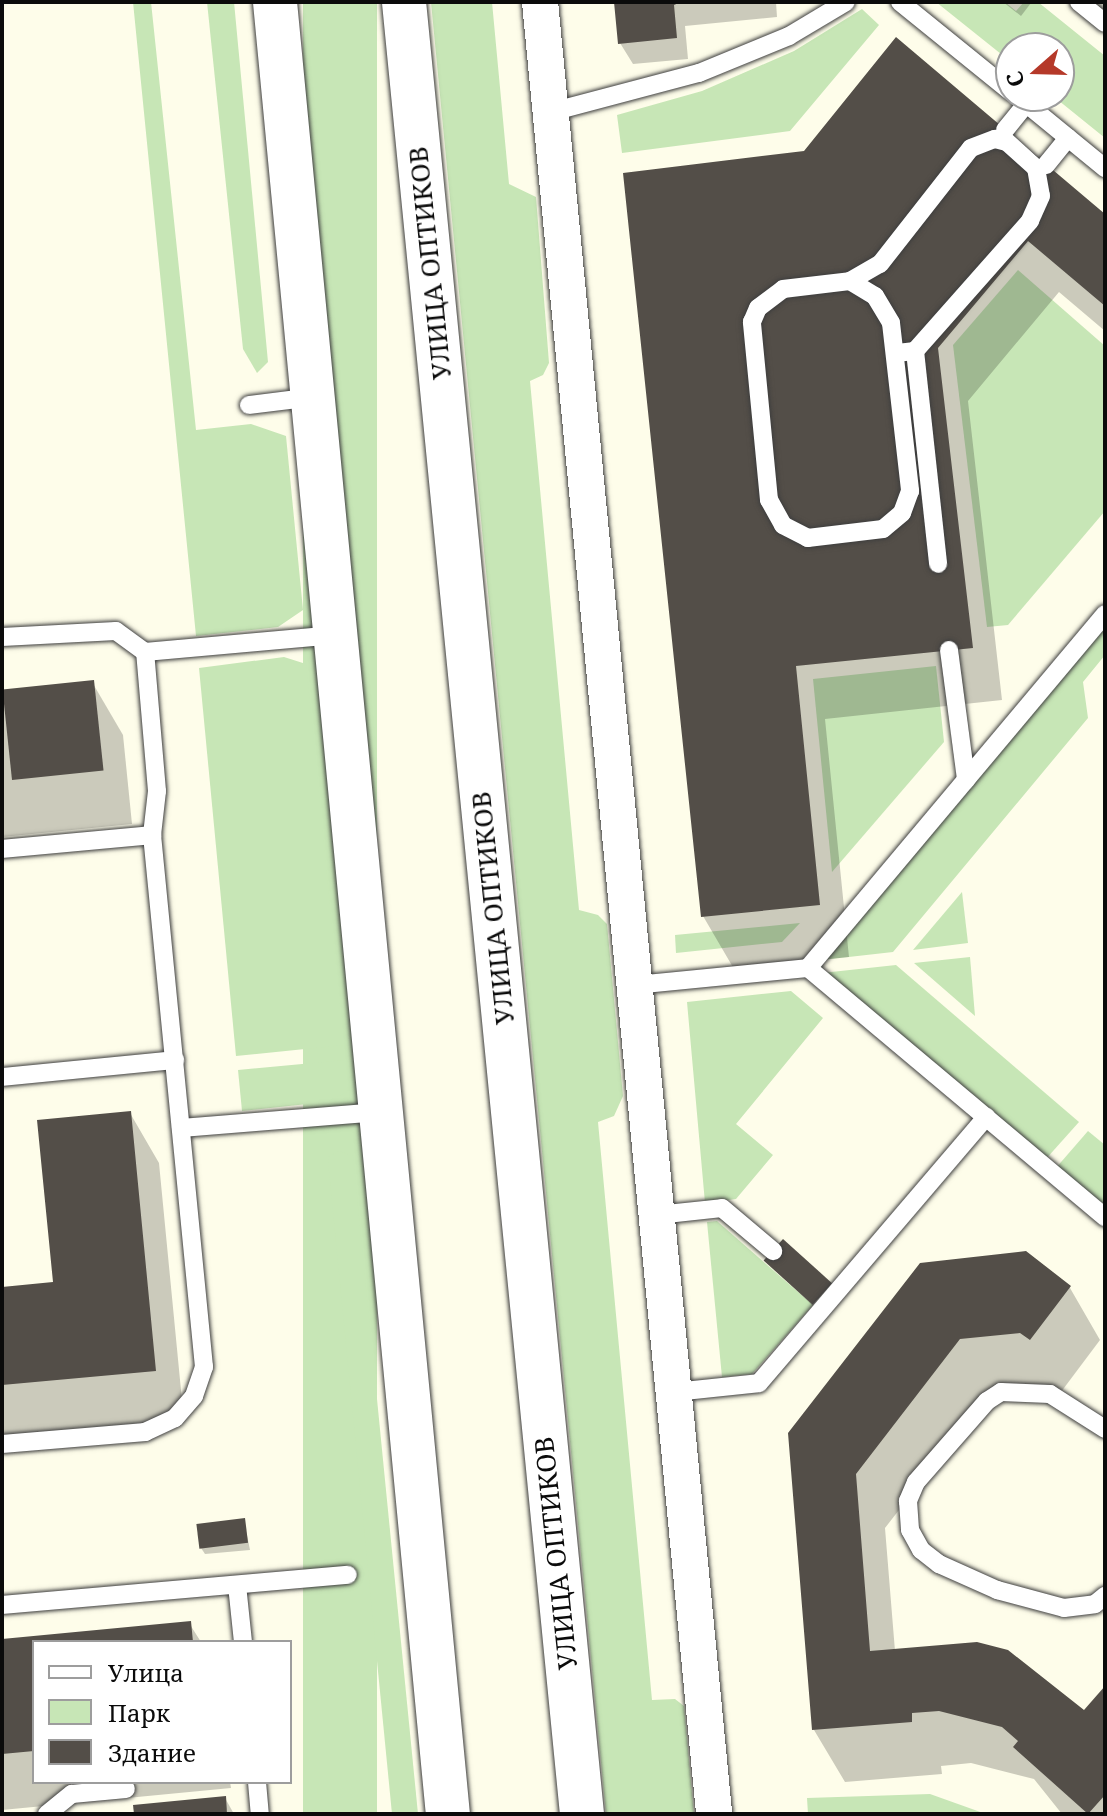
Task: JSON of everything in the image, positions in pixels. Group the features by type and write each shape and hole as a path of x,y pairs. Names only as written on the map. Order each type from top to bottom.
{"street":[{"path":"275,2 448,1814"},
{"name":"УЛИЦА ОПТИКОВ","path":"404,2 582,1814"},
{"path":"540,2 714,1814"}],"lane":[{"path":"551,112 699,73 789,36 846,2"},
{"path":"900,2 995,79"},
{"path":"1079,2 1105,23"},
{"path":"1005,130 1015,112"},
{"path":"1036,112 1105,168"},
{"path":"1046,165 1068,138"},
{"path":"850,281 865,287 885,308 895,353 910,491 902,513 883,529 808,538 783,525 769,500 752,322 758,308 783,289 850,281 880,264 971,148 995,139 1019,148 1040,182 1037,210 915,351 895,353"},
{"path":"915,351 938,564"},
{"path":"249,405 313,397"},
{"path":"635,985 808,968 1105,614"},
{"path":"2,637 116,631 145,652 336,635"},
{"path":"949,650 960,759 966,780"},
{"path":"2,1444 145,1432 175,1418 194,1396 204,1367 152,835 157,791 145,652"},
{"path":"960,759 982,760"},
{"path":"2,849 152,835"},
{"path":"808,968 1105,1217"},
{"path":"2,1077 175,1060"},
{"path":"181,1128 382,1112"},
{"path":"674,1392 759,1383 986,1117"},
{"path":"657,1215 722,1208 773,1251"},
{"path":"1105,1429 1050,1394 1001,1392 916,1482 908,1501 910,1530 921,1550 939,1564 997,1590 1064,1608 1095,1604 1105,1596"},
{"path":"2,1605 348,1575"},
{"path":"237,1585 243,1640"},
{"path":"257,1784 260,1814"},
{"path":"47,1814 72,1794 126,1789"}],"green space":[{"path":"133,2 151,2 196,430 251,424 286,436 303,610 278,627 196,636"},
{"path":"207,2 234,2 268,362 257,373 243,349"},
{"path":"303,2 377,2 377,1814 303,1814"},
{"path":"431,2 492,2 509,184 536,197 549,363 543,375 530,381 579,910 598,915 607,924 623,1096 614,1116 598,1122 652,1700 675,1699 684,1706 694,1814 606,1814"},
{"path":"936,2 1005,2 1016,11 1024,2 1038,2 1105,56 1105,138 1073,112 1075,32 995,32 995,49"},
{"path":"862,9 879,25 790,131 622,153 617,115 702,91 794,51"},
{"path":"1018,270 1105,346 1105,511 1008,625 987,627 953,345"},
{"path":"1105,624 1105,655 1083,682 1088,718 893,952 822,960"},
{"path":"284,657 306,664 344,1045 236,1056 199,668"},
{"path":"936,666 944,742 832,872 813,679"},
{"path":"962,892 968,943 913,950"},
{"path":"800,923 782,942 676,953 675,935"},
{"path":"970,957 975,1016 914,963"},
{"path":"896,965 1079,1122 1045,1160 822,973"},
{"path":"791,991 823,1018 736,1124 773,1155 736,1199 705,1203 687,1002"},
{"path":"345,1060 348,1092 326,1102 242,1111 238,1070"},
{"path":"1088,1131 1105,1145 1105,1210 1055,1169"},
{"path":"339,1151 353,1156 418,1814 392,1814 329,1171 328,1157"},
{"path":"717,1221 813,1305 752,1374 722,1377 707,1222"},
{"path":"930,1794 986,1814 808,1814 807,1798"}],"building":[{"path":"614,2 681,2 674,5 677,38 618,44"},
{"path":"896,37 1105,214 1105,306 1028,241 938,348 973,648 796,666 820,905 701,917 623,173 804,151"},
{"path":"94,680 104,771 12,780 3,690"},
{"path":"131,1111 156,1371 2,1385 2,1287 53,1282 37,1120"},
{"path":"783,1239 832,1283 813,1305 764,1261"},
{"path":"1026,1251 1071,1286 1030,1340 1020,1333 960,1339 856,1474 870,1651 977,1642 1008,1650 1084,1710 1105,1686 1105,1795 1088,1814 1013,1747 1018,1741 1002,1727 939,1711 912,1713 912,1722 812,1730 788,1433 920,1263"},
{"path":"245,1518 248,1543 199,1549 196,1524"},
{"path":"191,1621 193,1640 32,1640 32,1751 2,1754 2,1639"},
{"path":"226,1796 227,1814 134,1814 133,1805"}]}
